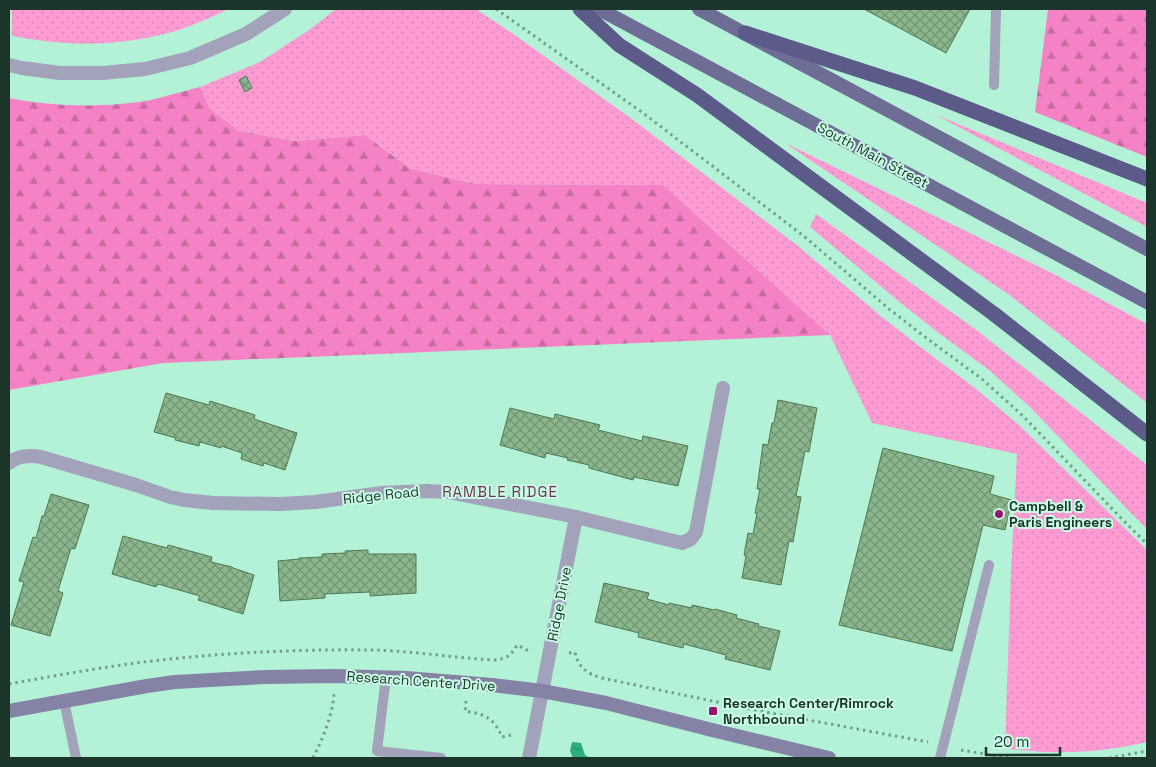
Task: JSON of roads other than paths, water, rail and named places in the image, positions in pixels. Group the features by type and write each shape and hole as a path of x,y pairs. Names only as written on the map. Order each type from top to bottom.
{"highway":[{"path":"580,9 620,45 713,106 994,314 1147,434"},
{"path":"744,33 915,88 1147,180"}],"main road":[{"name":"South Main Street","path":"599,9 1147,302"},
{"path":"699,9 1147,249"},
{"name":"Research Center Drive","path":"9,711 175,682 265,677 386,677 468,682 542,691 606,703 829,758"}],"street":[{"path":"9,65 60,73 103,74 145,69 190,58 246,34 285,9"},
{"name":"Ridge Road","path":"9,463 13,460 30,456 41,457 136,484 170,497 192,501 246,504 289,503 315,502 382,493 448,492 576,517 682,543 691,539 696,532 722,388"},
{"name":"Ridge Drive","path":"529,758 576,517"}],"lane":[{"path":"994,85 996,9"},
{"path":"940,758 988,565"},
{"path":"386,677 377,751 441,758"},
{"path":"64,701 76,758"}],"water":[{"path":"572,742 581,743 585,755 590,758 573,758 570,751"}],"place":[{"name":"Campbell & Paris Engineers","path":"999,514"},
{"name":"Research Center/Rimrock Northbound","path":"713,711"}],"district":[{"name":"RAMBLE RIDGE","path":"500,491"}]}
